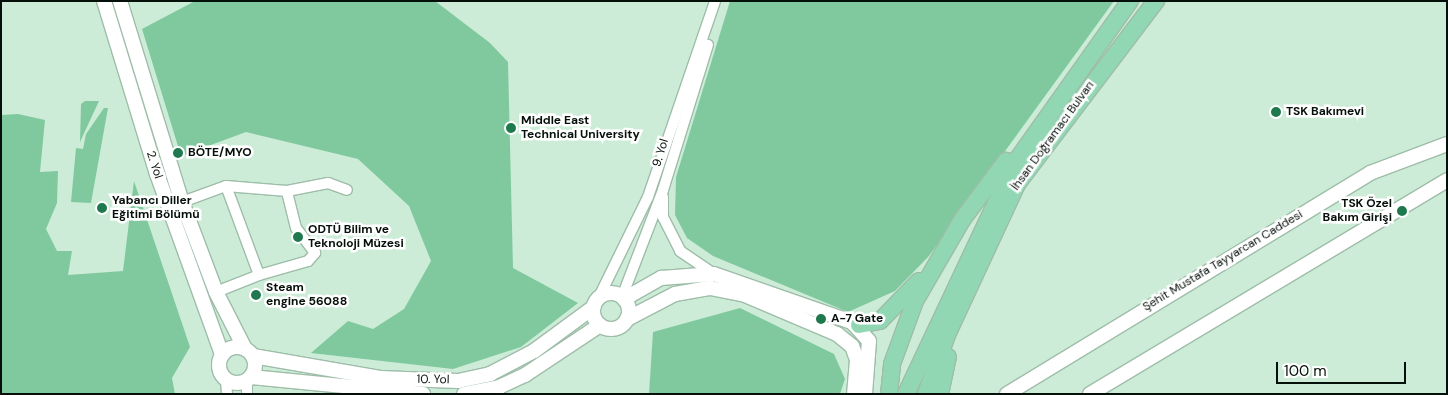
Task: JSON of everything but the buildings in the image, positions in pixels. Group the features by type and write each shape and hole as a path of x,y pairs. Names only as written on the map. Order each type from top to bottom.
{"main road":[{"name":"İhsan Doğramacı Bulvarı","path":"906,394 997,193 1130,1"},
{"name":"İhsan Doğramacı Bulvarı","path":"926,394 947,335 1008,200 1104,67 1156,1"},
{"path":"859,325 873,324 889,314 936,262 988,184 1099,44"},
{"path":"940,394 948,356 1027,186 1104,67"},
{"path":"889,394 898,348 936,262"}],"street":[{"name":"2. Yol","path":"104,1 157,174 222,355 219,366 227,387 248,384"},
{"name":"2. Yol","path":"120,1 182,202 216,292 249,352"},
{"name":"9. Yol","path":"596,304 648,197 715,1"},
{"name":"9. Yol","path":"623,298 663,190 721,1"},
{"name":"Şehit Mustafa Tayyarcan Caddesi","path":"1007,394 1370,173 1447,144"},
{"path":"1090,394 1112,389 1316,254 1447,180"},
{"path":"182,202 226,186 288,191 328,183 347,190"},
{"path":"226,186 259,275"},
{"name":"9. Yol","path":"663,190 663,217 680,251 714,274"},
{"path":"216,292 259,275 308,261 315,253 296,228 288,191"},
{"name":"10. Yol","path":"249,352 380,378 458,381 490,374 534,351 596,304 606,294 623,298 661,278 714,274 805,312 837,334 856,352 854,394"},
{"name":"10. Yol","path":"464,394 499,387 525,375 600,324 616,328 675,294 710,288 745,295 805,312 841,318 859,325"},
{"path":"623,298 627,320"},
{"path":"596,304 600,324"},
{"path":"837,334 841,318"},
{"path":"859,325 870,349 865,394"},
{"path":"222,355 230,349 249,352 255,367 248,384"},
{"name":"10. Yol","path":"248,384 423,394"}],"green space":[{"path":"195,1 435,1 490,43 508,62 513,268 578,303 521,347 453,369 311,353 348,321 373,329 404,309 431,261 409,206 358,159 246,132 181,156 142,29"},
{"path":"730,1 1114,1 929,256 895,291 848,312 713,256 687,238 675,215 676,177"},
{"path":"85,101 99,101 80,142 81,104"},
{"path":"104,108 108,108 91,203 71,202 76,148 83,149 86,134"},
{"path":"18,114 45,120 40,172 58,171 57,203 46,229 57,251 72,251 68,275 123,271 134,181 190,347 172,378 175,394 1,394 1,115"},
{"path":"740,308 834,354 845,379 840,394 649,394 653,332"}],"place":[{"name":"TSK Bakımevi","path":"1276,112"},
{"name":"Middle East Technical University","path":"511,128"},
{"name":"BÖTE/MYO","path":"178,153"},
{"name":"Yabancı Diller Eğitimi Bölümü","path":"102,208"},
{"name":"TSK Özel Bakım Girişi","path":"1402,211"},
{"name":"ODTÜ Bilim ve Teknoloji Müzesi","path":"298,237"},
{"name":"Steam engine 56088","path":"256,295"},
{"name":"A-7 Gate","path":"821,319"}]}
